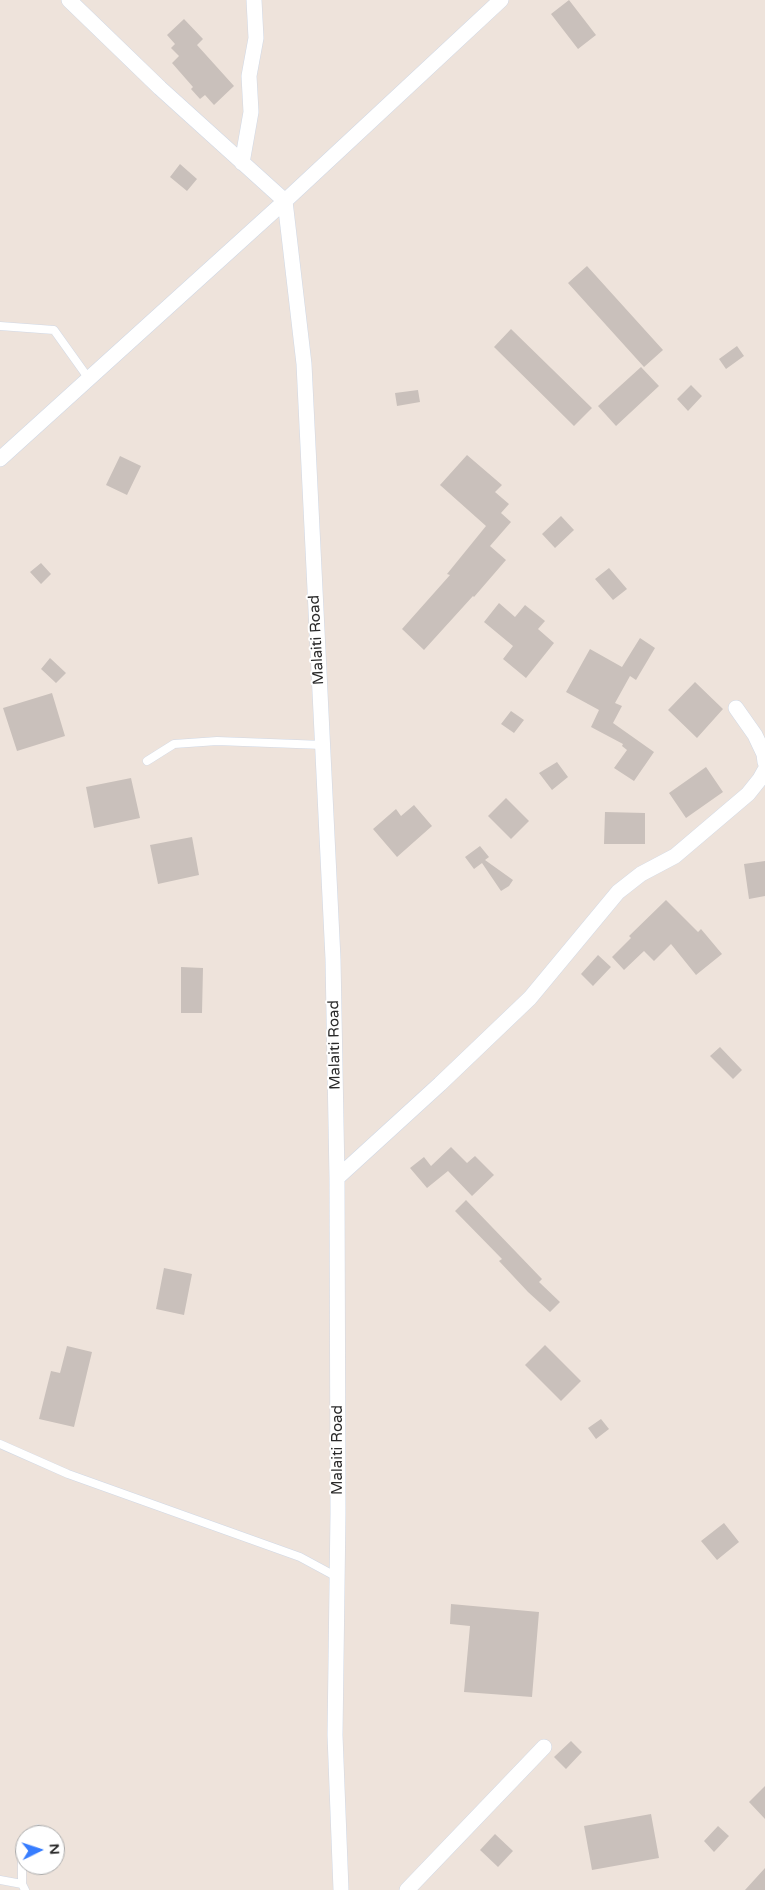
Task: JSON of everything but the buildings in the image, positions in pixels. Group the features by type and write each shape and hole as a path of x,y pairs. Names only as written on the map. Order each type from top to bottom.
{"street":[{"path":"69,0 160,88 285,202"},
{"path":"242,163 251,112 249,76 256,38 254,0"},
{"path":"0,459 285,202 501,0"},
{"name":"Malaiti Road","path":"285,202 304,364 333,959 337,1178 335,1735 341,1890"},
{"path":"736,708 755,735 764,754 765,762"},
{"path":"337,1178 440,1084 530,998 618,892 641,874 675,856 748,794 765,770"},
{"path":"407,1890 544,1747"}],"lane":[{"path":"0,326 54,330 89,379"},
{"path":"147,761 174,744 217,741 323,745"},
{"path":"0,1444 68,1474 300,1557 337,1577"},
{"path":"0,1880 24,1887"}]}
